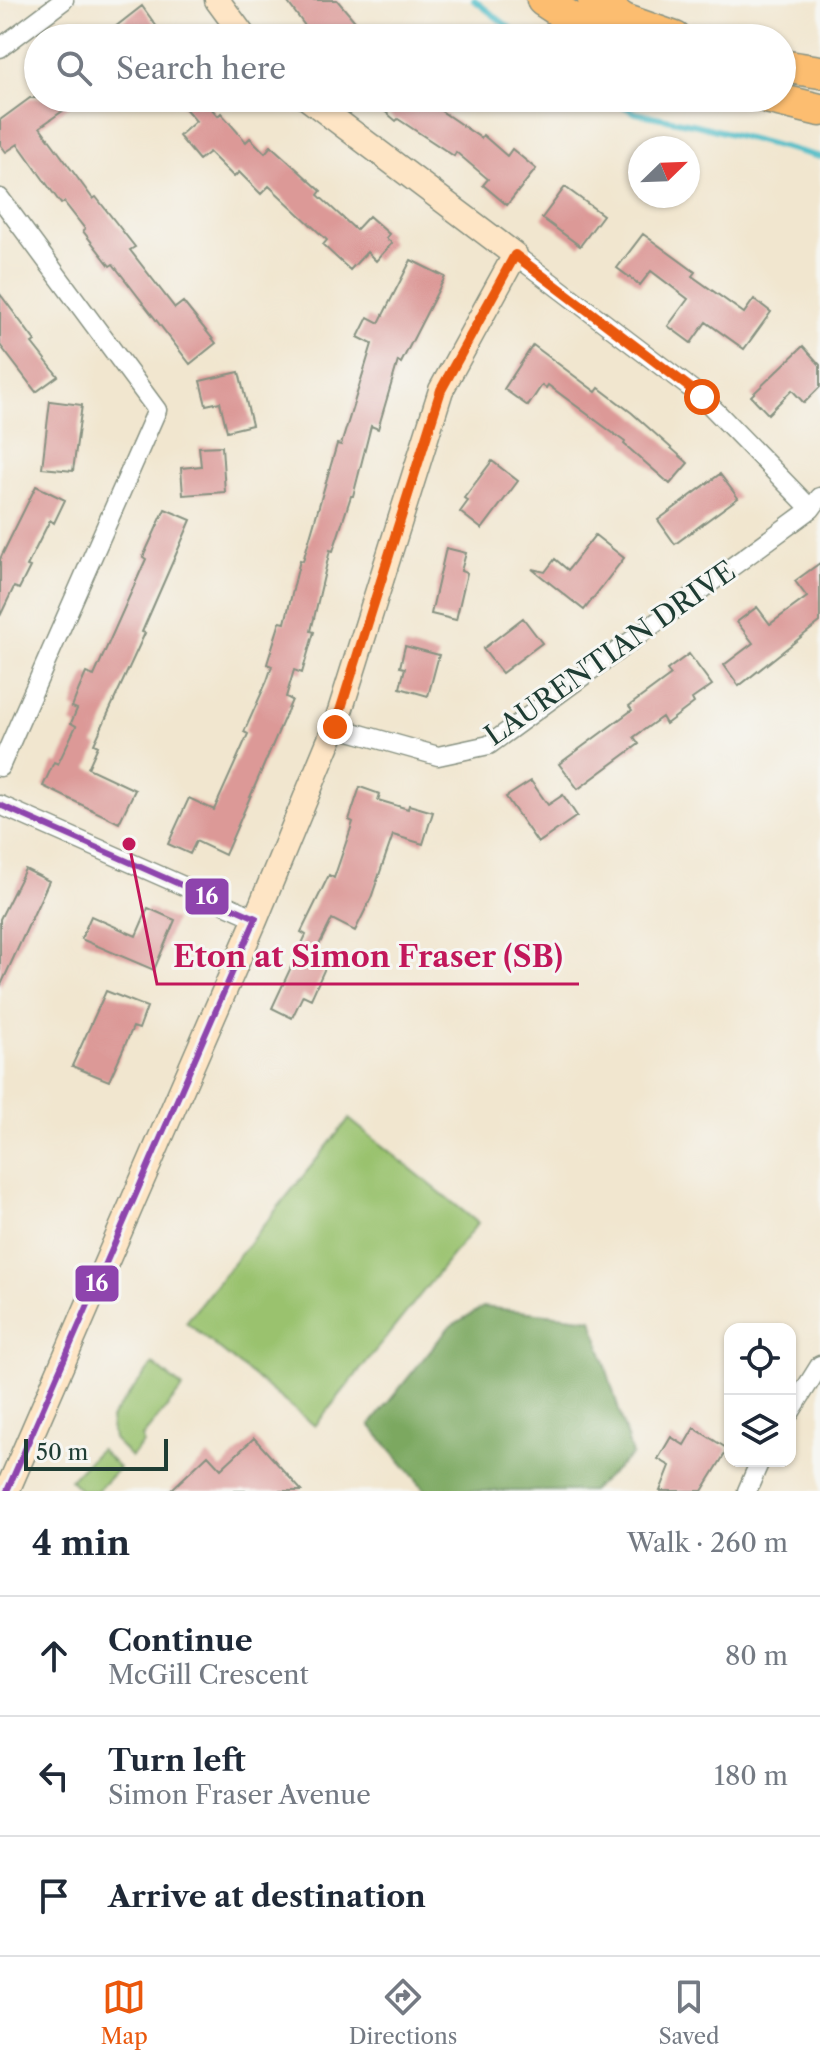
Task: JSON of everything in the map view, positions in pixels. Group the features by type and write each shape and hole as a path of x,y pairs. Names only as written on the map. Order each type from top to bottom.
{"highway":[{"path":"543,0 580,24"},
{"path":"594,0 635,24"},
{"path":"796,68 820,72"},
{"path":"796,104 820,110"}],"street":[{"path":"32,24 64,0"},
{"path":"217,0 235,24"},
{"path":"0,48 24,30"},
{"path":"326,112 702,397 815,503"},
{"path":"0,198 157,410 0,767"},
{"path":"7,1491 256,918 335,727 441,390 515,255"},
{"name":"LAURENTIAN DRIVE","path":"335,727 438,756 489,745 815,503"},
{"path":"0,805 256,918"},
{"path":"796,1403 820,1365"},
{"path":"747,1491 757,1467"}],"green space":[{"path":"349,1119 478,1223 315,1426 186,1322"},
{"path":"483,1307 592,1319 632,1455 591,1491 426,1491 370,1425 449,1327"},
{"path":"153,1364 183,1388 142,1437 143,1443 131,1457 113,1439 110,1419"},
{"path":"100,1449 119,1468 97,1491 81,1491 70,1480"}],"building":[{"path":"286,0 337,0 357,24 304,24"},
{"path":"142,6 155,24 119,24"},
{"path":"24,102 24,112 61,112 40,127 93,199 96,197 135,247 130,250 175,308 183,302 216,343 190,364 113,264 110,266 64,202 61,204 18,144 6,152 0,144 0,120"},
{"path":"188,112 214,112 218,116 221,113 246,142 250,138 265,153 271,146 321,191 318,195 356,230 369,216 389,234 386,238 392,243 376,261 367,252 350,270 323,245 327,240 269,186 261,194 239,172 234,177 209,152 199,160 179,136 196,121"},
{"path":"385,112 443,112 481,138 483,135 507,156 512,149 536,169 507,205 483,185 488,179 456,152 454,156 398,119 396,121"},
{"path":"565,187 603,215 580,246 542,218"},
{"path":"643,234 695,272 692,276 744,313 754,299 771,312 744,349 706,322 691,343 668,326 688,299 651,271 640,285 617,268"},
{"path":"411,260 445,277 401,363 398,361 378,429 371,426 353,496 333,551 330,550 311,631 314,632 302,673 294,670 286,697 292,700 225,855 196,841 190,854 168,844 189,798 214,810 248,734 244,732 272,666 267,664 280,622 285,623 300,560 303,561 337,444 341,445 372,344 358,337 368,317 379,323"},
{"path":"0,294 58,376 36,392 0,345"},
{"path":"533,345 596,392 599,388 632,413 688,463 670,484 625,442 548,385 546,388 542,385 528,406 504,389"},
{"path":"803,346 820,365 820,387 804,403 792,390 768,414 751,396"},
{"path":"239,372 252,425 227,431 220,402 206,405 200,381"},
{"path":"50,401 82,405 73,471 42,468"},
{"path":"222,446 225,492 183,495 181,468 201,466 199,447"},
{"path":"492,461 518,481 482,529 460,512 468,501 464,498"},
{"path":"720,474 738,498 675,544 658,520"},
{"path":"36,486 65,500 54,523 50,520 19,589 14,587 0,616 0,559"},
{"path":"165,509 191,520 142,632 145,633 94,744 98,746 88,768 135,790 119,823 43,786 54,762 58,764 76,726 71,723 77,709 72,707 86,673 94,676"},
{"path":"595,535 624,558 584,610 532,569 545,572 555,559 568,570"},
{"path":"446,548 466,553 461,571 467,573 456,620 431,614"},
{"path":"820,563 820,622 739,686 724,665 753,643 737,622 757,607 770,624 807,597 795,581"},
{"path":"523,618 542,643 502,673 483,649"},
{"path":"405,646 439,655 428,696 400,688 405,668 400,667"},
{"path":"689,654 712,685 666,724 662,717 634,737 639,744 578,789 559,764 632,710 629,706 671,675 667,670"},
{"path":"531,781 548,805 563,795 577,816 538,843 506,797"},
{"path":"360,787 380,794 378,800 433,812 423,844 393,835 371,898 355,931 332,919 314,955 327,961 325,968 311,999 303,995 292,1018 272,1008 306,935 301,932 329,875 334,878 353,822 349,820"},
{"path":"25,869 49,881 0,987 0,919"},
{"path":"148,908 175,920 154,970 81,939 91,916 136,936"},
{"path":"106,991 147,1007 139,1029 133,1027 109,1081 72,1066"},
{"path":"694,1428 724,1447 724,1455 702,1491 660,1491 670,1466 658,1459 671,1437 684,1445"},
{"path":"254,1438 302,1491 170,1491 208,1455 221,1469"}],"waterway":[{"path":"474,0 505,24"},
{"path":"634,112 820,157"}],"transit line":[{"name":"16","path":"0,805 256,918 7,1491"}],"place":[{"name":"Eton at Simon Fraser (SB)","path":"129,844"}],"route":[{"path":"335,727 441,390 515,255 702,397"}]}
